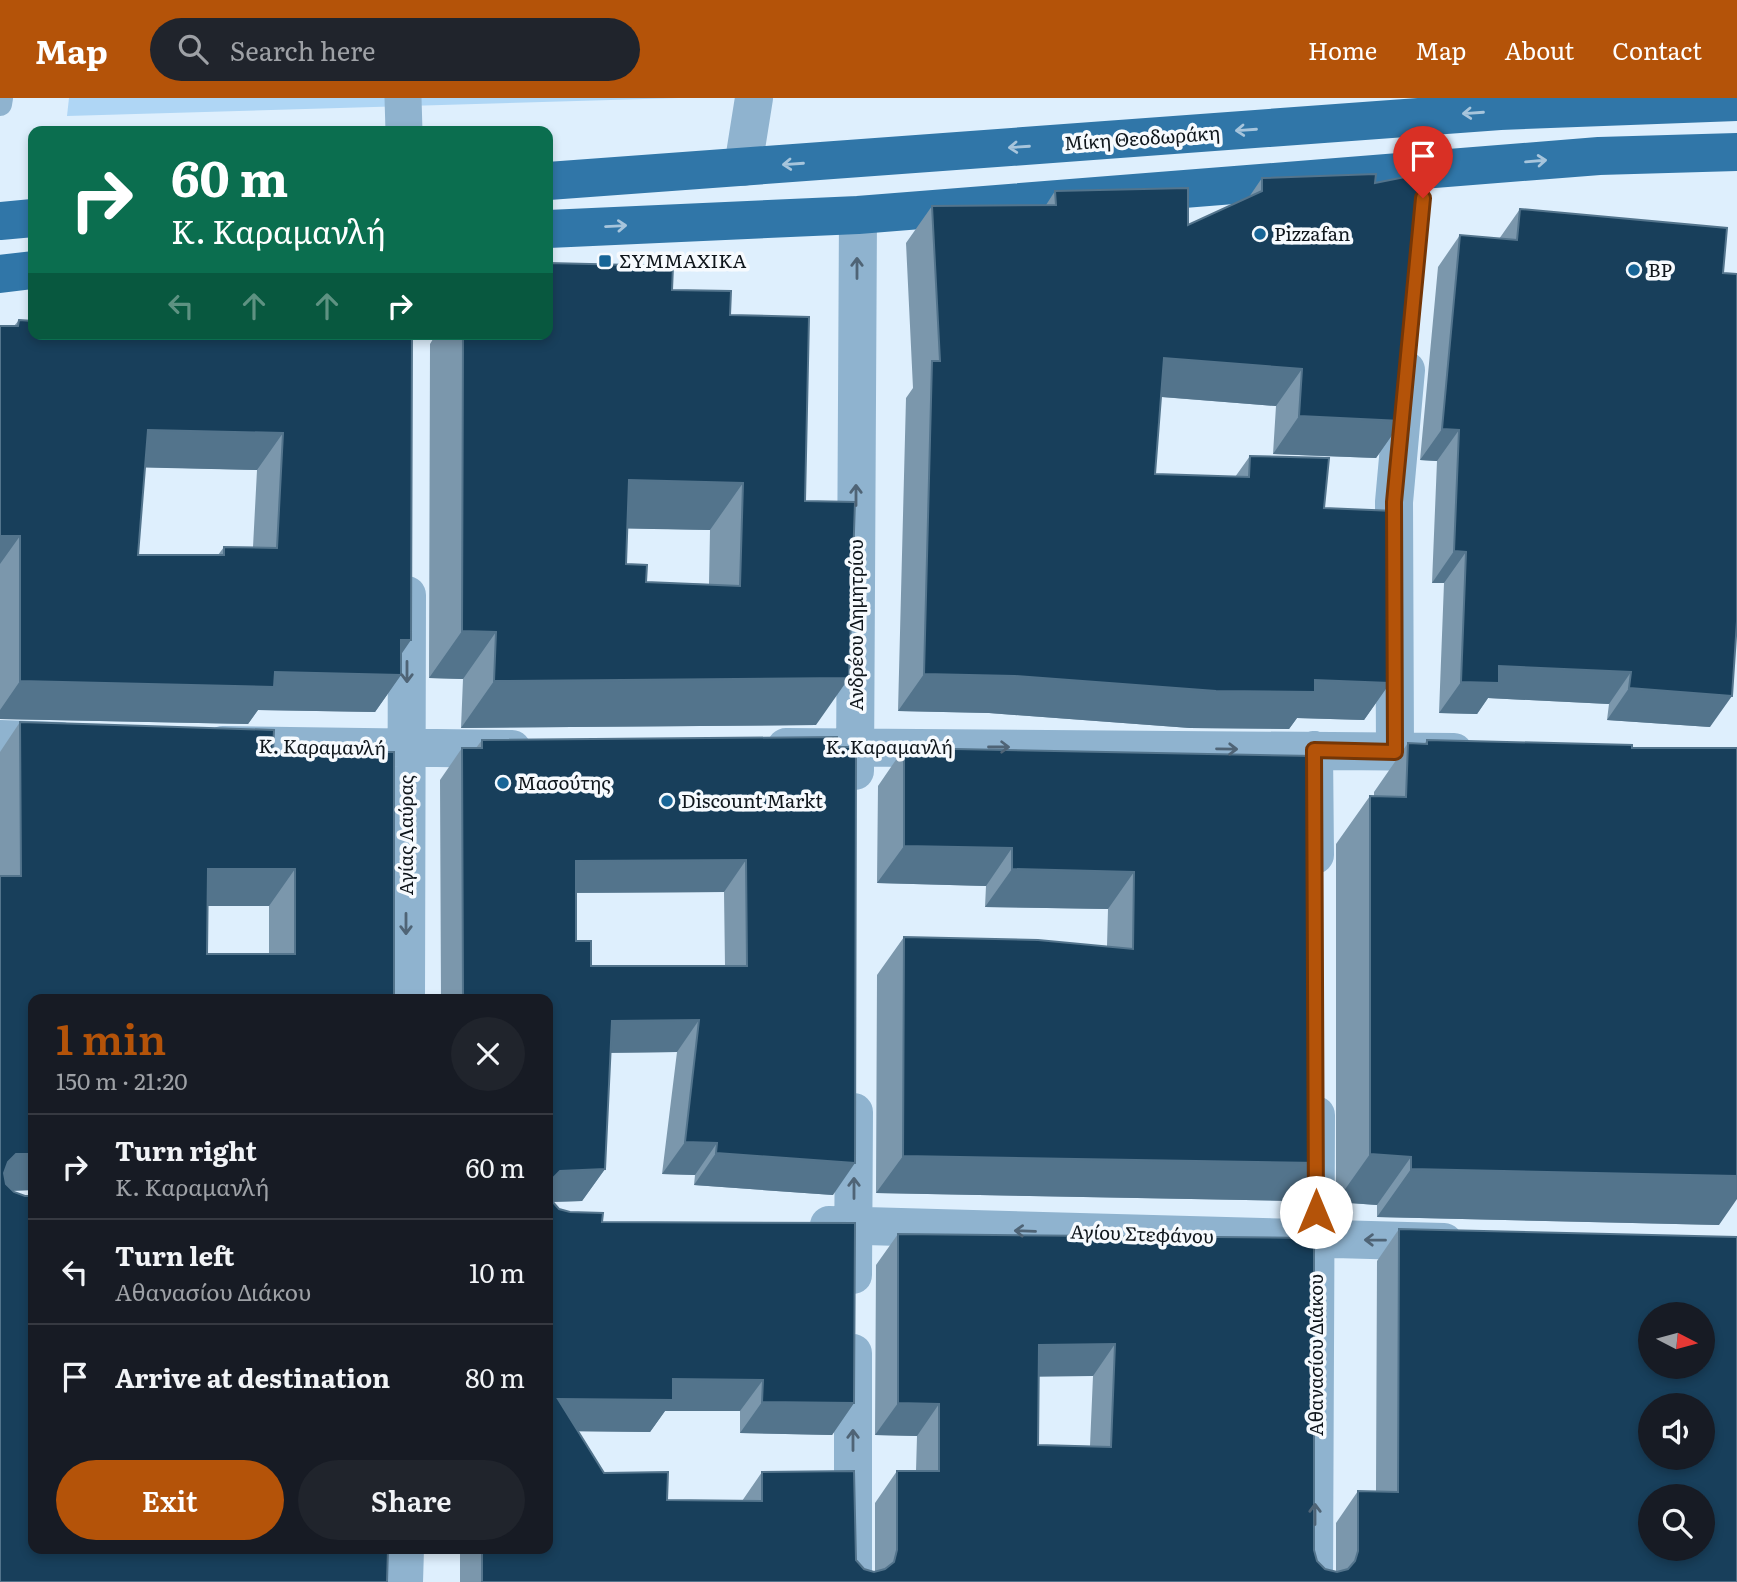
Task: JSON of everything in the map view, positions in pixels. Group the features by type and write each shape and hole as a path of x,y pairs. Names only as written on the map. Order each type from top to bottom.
{"highway":[{"name":"Μίκη Θεοδωράκη","path":"553,181 1500,111 1724,100"},
{"path":"553,229 858,215 1648,153 1737,152"},
{"path":"0,221 28,218"},
{"path":"0,274 28,271"}],"street":[{"path":"403,98 404,126"},
{"path":"743,167 754,98"},
{"path":"1421,212 1425,170"},
{"name":"Ανδρέου Δημητρίου","path":"855,802 858,215"},
{"path":"1395,752 1394,502 1409,336"},
{"name":"Αγίας Λαύρας","path":"406,994 407,556"},
{"path":"0,739 95,742"},
{"name":"Κ. Καραμανλή","path":"190,744 407,750 542,749"},
{"name":"Κ. Καραμανλή","path":"746,747 1490,752"},
{"path":"1314,750 1315,890"},
{"path":"853,1582 854,1075"},
{"name":"Αθανασίου Διάκου","path":"1314,1582 1315,1086"},
{"name":"Αγίου Στεφάνου","path":"798,1225 1479,1242"},
{"path":"404,1582 405,1554"}],"lane":[{"path":"0,104 1,98"}],"shaded area":[{"path":"69,98 679,98 67,116"}],"building":[{"path":"1425,173 1402,421 1299,416 1302,369 1164,358 1155,474 1249,477 1250,456 1329,458 1324,508 1395,511 1390,683 1315,680 1315,692 1216,691 1015,676 924,674 932,361 940,361 932,206 1056,205 1055,191 1188,188 1188,225 1262,191 1262,178 1376,174 1375,183"},
{"path":"1520,209 1727,228 1723,273 1737,274 1737,621 1732,696 1629,688 1631,672 1499,666 1499,683 1461,682 1466,552 1454,551 1459,430 1442,429 1460,235 1517,240"},
{"path":"553,263 673,266 672,290 731,291 730,315 809,317 805,501 855,502 849,678 494,681 496,632 462,631 463,340 553,340","holes":["629,480 743,483 740,586 646,582 647,565 626,564"]},
{"path":"19,320 28,321 28,340 412,340 411,640 401,640 401,675 275,672 274,687 20,681 20,536 0,536 0,326 18,326","holes":["148,430 283,433 277,548 224,547 224,555 138,555"]},
{"path":"20,722 274,730 273,752 394,752 394,994 28,994 28,1154 16,1154 8,1162 4,1173 6,1184 14,1192 28,1196 28,1554 388,1554 387,1582 0,1582 0,876 21,876","holes":["208,869 295,869 295,954 207,954"]},
{"path":"837,737 837,747 856,747 855,1163 716,1153 717,1143 685,1142 699,1020 612,1021 605,1169 560,1171 553,1178 553,994 463,994 462,748 482,748 482,740","holes":["746,860 747,966 591,966 591,941 576,941 576,861"]},
{"path":"1427,740 1632,745 1632,748 1737,748 1737,1176 1411,1169 1411,1157 1370,1154 1370,796 1406,797 1408,743 1427,744"},
{"path":"904,748 1313,756 1312,804 1319,805 1319,1163 903,1156 904,937 1038,940 1133,949 1134,872 1012,869 1012,848 904,846"},
{"path":"553,1202 559,1209 570,1212 603,1213 602,1222 855,1223 854,1403 762,1402 763,1380 673,1379 673,1400 558,1399 604,1473 668,1472 667,1500 762,1501 762,1472 854,1471 856,1560 864,1569 874,1572 885,1569 894,1562 897,1550 897,1471 939,1471 939,1404 898,1403 898,1234 1314,1238 1314,1550 1317,1561 1325,1569 1337,1572 1348,1569 1355,1561 1358,1551 1358,1491 1398,1492 1399,1229 1737,1237 1737,1582 482,1582 482,1554 553,1554","holes":["1115,1344 1111,1447 1038,1445 1039,1345"]}],"place":[{"name":"Pizzafan","path":"1260,234"},
{"name":"ΣΥΜΜΑΧΙΚΑ","path":"605,261"},
{"name":"BP","path":"1634,270"},
{"name":"Μασούτης","path":"503,783"},
{"name":"Discount Markt","path":"667,801"}],"route":[{"path":"1316,1212 1314,750 1395,752 1394,502 1423,198"}]}
